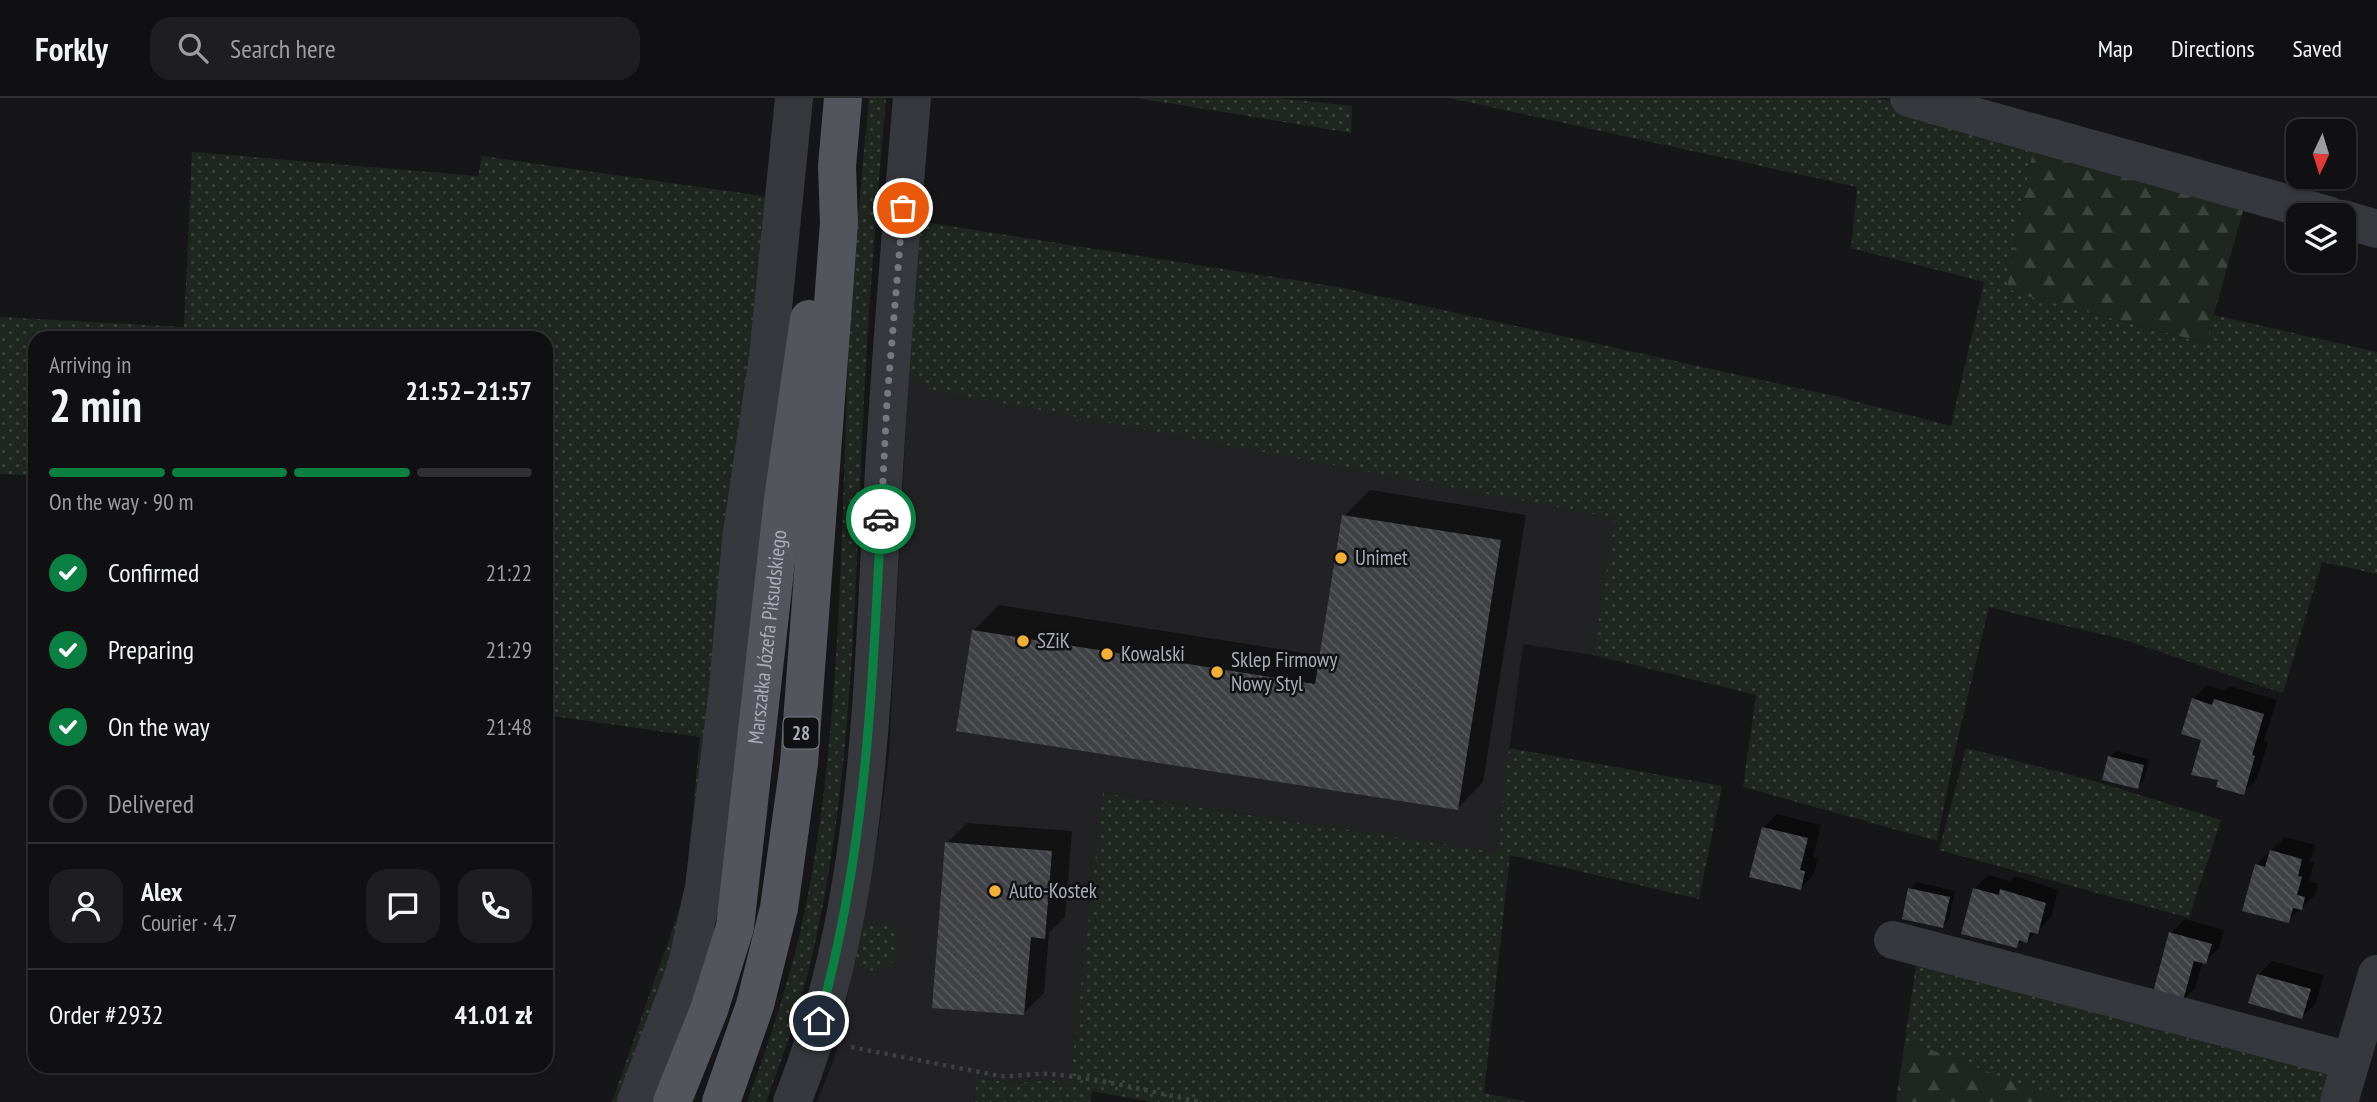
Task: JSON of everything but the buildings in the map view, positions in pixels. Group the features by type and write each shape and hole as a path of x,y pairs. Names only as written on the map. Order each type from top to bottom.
{"main road":[{"name":"Marszałka Józefa Piłsudskiego","path":"721,1102 755,1005 779,908 799,763 839,223 837,166 843,98"},
{"name":"Marszałka Józefa Piłsudskiego","path":"672,1102 709,1010 735,928 783,499 823,223 837,166"}],"street":[{"path":"636,1102 686,969 704,887 728,688 741,539 768,357 794,98"},
{"path":"792,1102 830,983 859,829 871,723 887,401 912,98"},
{"path":"1909,98 2286,203"},
{"path":"2356,223 2377,229"},
{"path":"1893,940 2351,1061"},
{"path":"2339,1102 2377,974"}],"path":[{"path":"814,1039 1000,1076 1047,1074 1201,1102"}],"shaded area":[{"path":"909,368 1616,518 1593,655 1523,644 1496,852 1104,793 1070,1084 1050,1080 1012,1083 977,1078 974,1102 817,1102 834,1059 854,964 878,838 889,755"}],"green space":[{"path":"869,98 886,98 869,312 853,643 842,778 822,911 803,993 766,1102 747,1102 775,1022 805,912 828,754 838,624 850,329"},
{"path":"1137,98 1278,98 1352,106 1351,133"},
{"path":"1449,98 1879,98 2035,140 2007,288 2023,295 2205,343 2214,315 2377,352 2377,574 2322,562 2283,693 2125,640 1989,607 1937,841 1743,787 1756,695 1593,655 1615,518 928,389 916,381 909,368 917,221 1338,287 1839,397 1951,426 1984,282 1851,248 1857,187"},
{"path":"2035,140 2244,207 2206,343 2023,295 2007,288"},
{"path":"192,152 478,176 482,156 769,197 701,856 627,1102 612,1102 685,893 700,737 553,716 553,331 28,331 28,476 0,474 0,317 184,327"},
{"path":"1509,748 1722,786 1699,899 1510,855 1484,1093 1527,1102 1152,1102 1092,1091 1091,1102 974,1102 977,1078 1012,1083 1050,1080 1070,1083 1103,793 1496,852"},
{"path":"1966,748 2091,780 2221,820 2189,918 1939,850"},
{"path":"862,924 897,927 896,955 884,969 868,970 854,964"},
{"path":"1917,958 2334,1065 2330,1102 2067,1102 1905,1040"},
{"path":"1905,1040 2067,1102 1896,1102"}],"way so far":[{"path":"881,519 887,401 903,208"}],"place":[{"name":"Unimet","path":"1341,558"},
{"name":"SZiK","path":"1023,641"},
{"name":"Kowalski","path":"1107,654"},
{"name":"Sklep Firmowy Nowy Styl","path":"1217,672"},
{"name":"Auto-Kostek","path":"995,891"}],"route":[{"path":"819,1021 830,983 849,892 859,829 871,723 881,519"}]}
